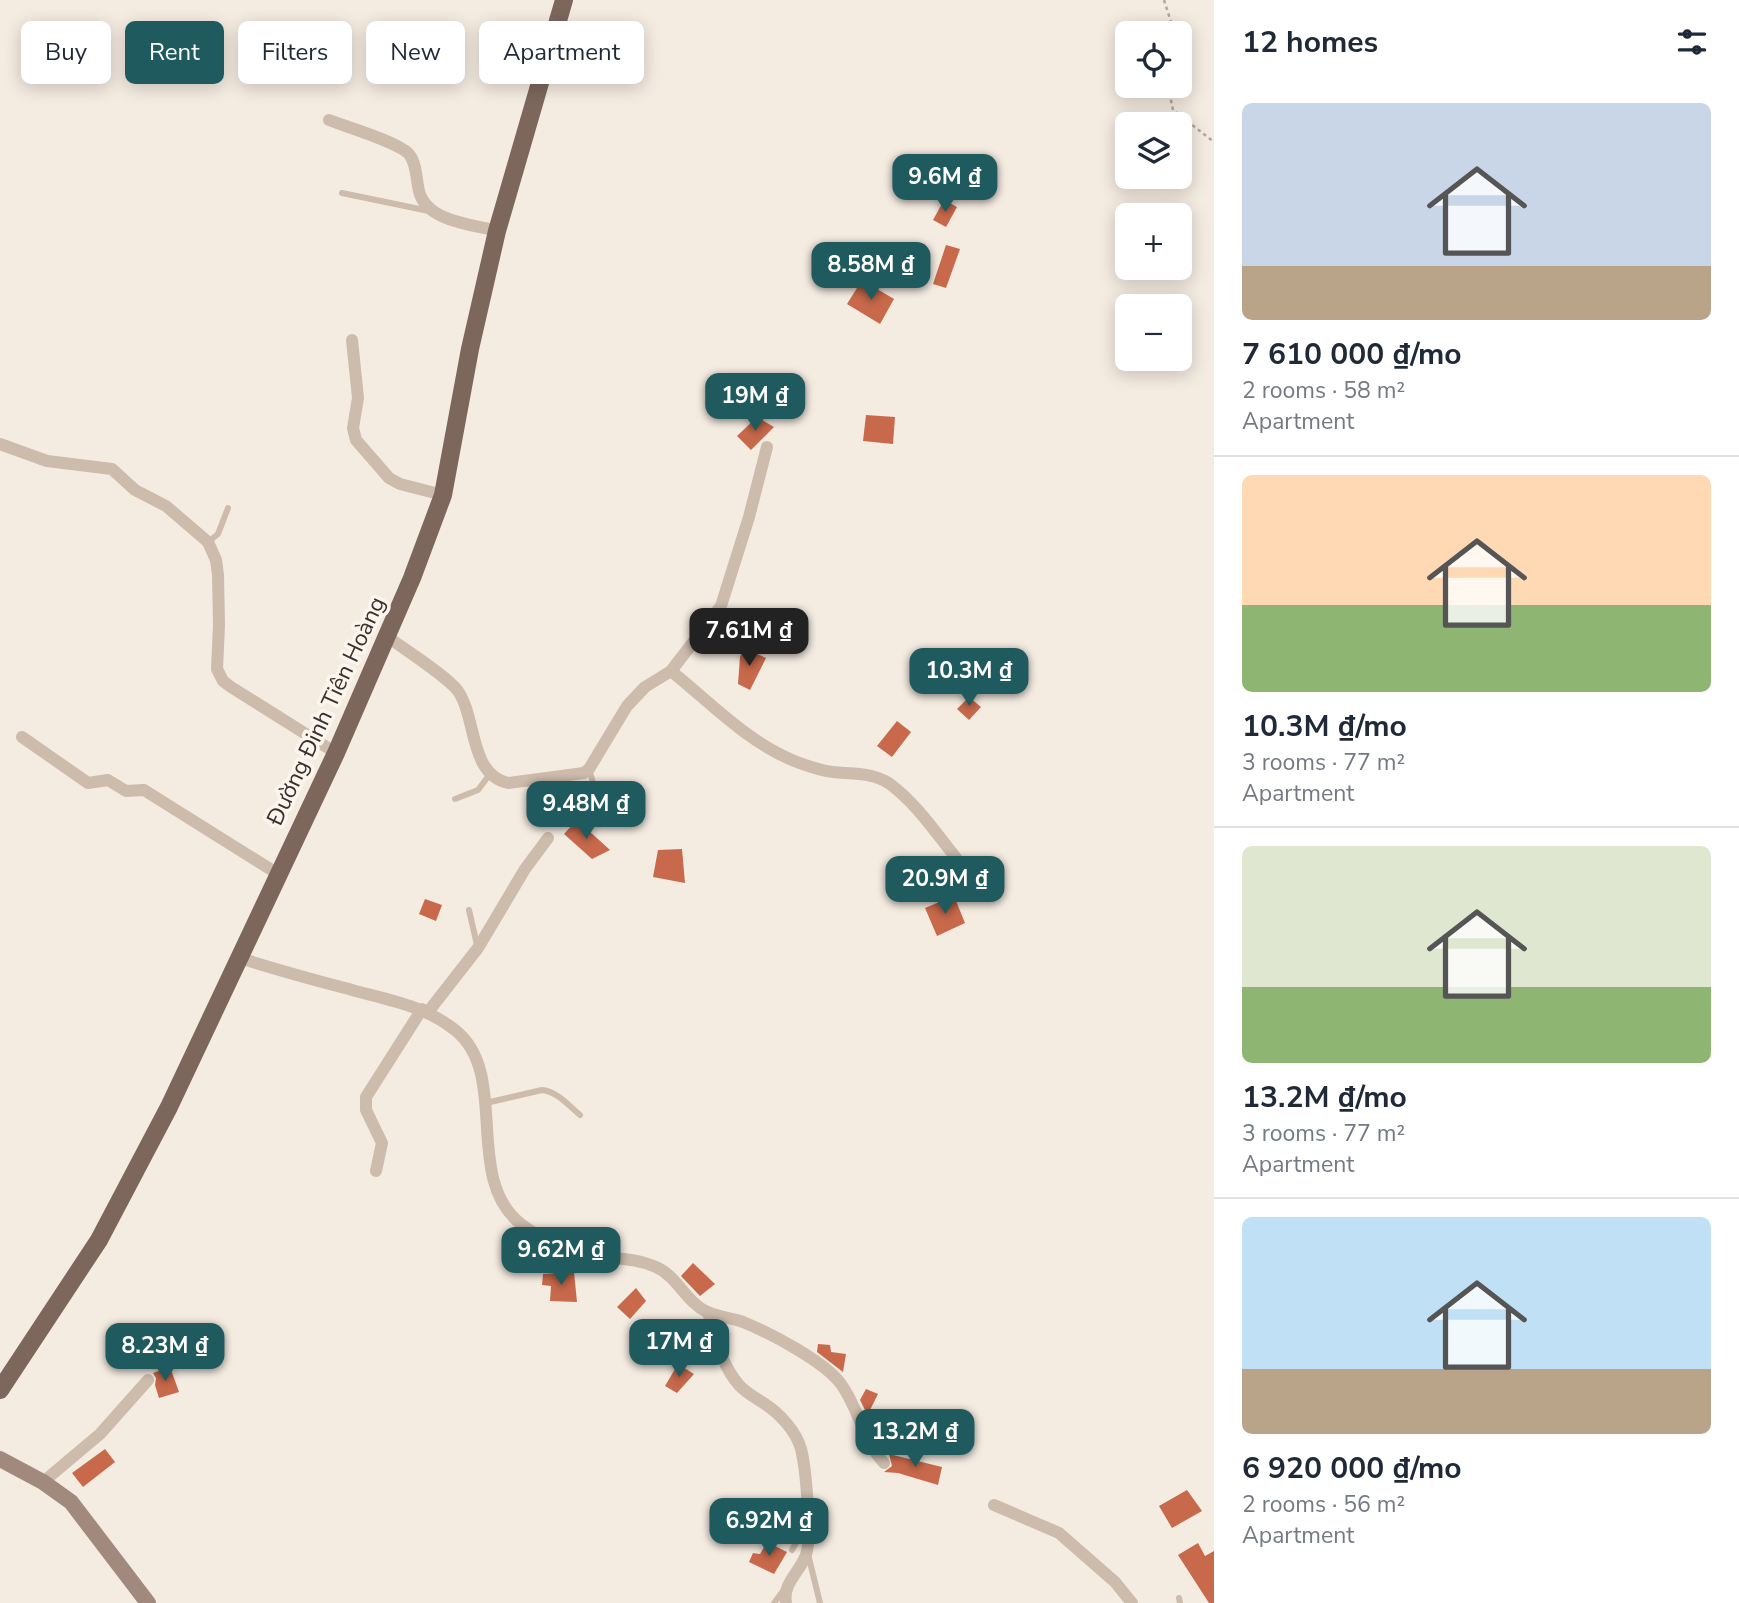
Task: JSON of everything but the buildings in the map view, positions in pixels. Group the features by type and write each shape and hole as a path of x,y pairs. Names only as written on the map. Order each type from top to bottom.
{"main road":[{"name":"Đường Đinh Tiên Hoàng","path":"0,1390 99,1240 169,1107 388,638 443,495 470,349 496,231 564,0"}],"street":[{"path":"329,121 394,145 408,153 414,163 423,201 431,211 496,231"},
{"path":"352,340 358,398 353,428 356,440 388,478 400,484 443,495"},
{"path":"0,444 47,461 112,469 135,489 166,506 208,542 216,560 218,575 219,625 216,654 219,675 231,687 336,753"},
{"path":"388,638 457,691 468,716 476,747 490,775 497,781 508,783 577,776 589,769 627,706 645,687 671,671 721,606 749,517 767,447"},
{"path":"671,671 760,745 797,762 829,772 875,776 890,784 922,812 944,845 968,872"},
{"path":"22,737 88,783 108,780 129,792 144,790 278,874"},
{"path":"376,1171 382,1143 366,1110 366,1097 425,1011 478,948 525,869 548,838"},
{"path":"240,958 425,1011 455,1030 475,1052 482,1072 490,1158 495,1181 505,1208 514,1218 557,1245 570,1250 588,1255 631,1259 655,1266 708,1312 754,1327 808,1357 830,1372 847,1394 871,1448 884,1463"},
{"path":"708,1312 722,1357 735,1381 743,1390 773,1410 798,1439 803,1458 807,1551 787,1587 786,1603"},
{"path":"43,1482 100,1434 148,1380"},
{"path":"0,1459 43,1482 71,1503 85,1517 148,1603"},
{"path":"994,1505 1059,1533 1115,1582 1132,1603"}],"lane":[{"path":"342,193 431,211"},
{"path":"208,542 218,534 228,508"},
{"path":"589,769 600,806 613,820"},
{"path":"455,799 478,790 490,775"},
{"path":"469,910 478,948"},
{"path":"484,1103 542,1090 553,1092 580,1115"},
{"path":"792,1550 807,1521"},
{"path":"807,1551 820,1603"},
{"path":"774,1603 787,1587"}],"path":[{"path":"1164,0 1171,21"},
{"path":"1170,98 1173,110 1214,142"}]}
